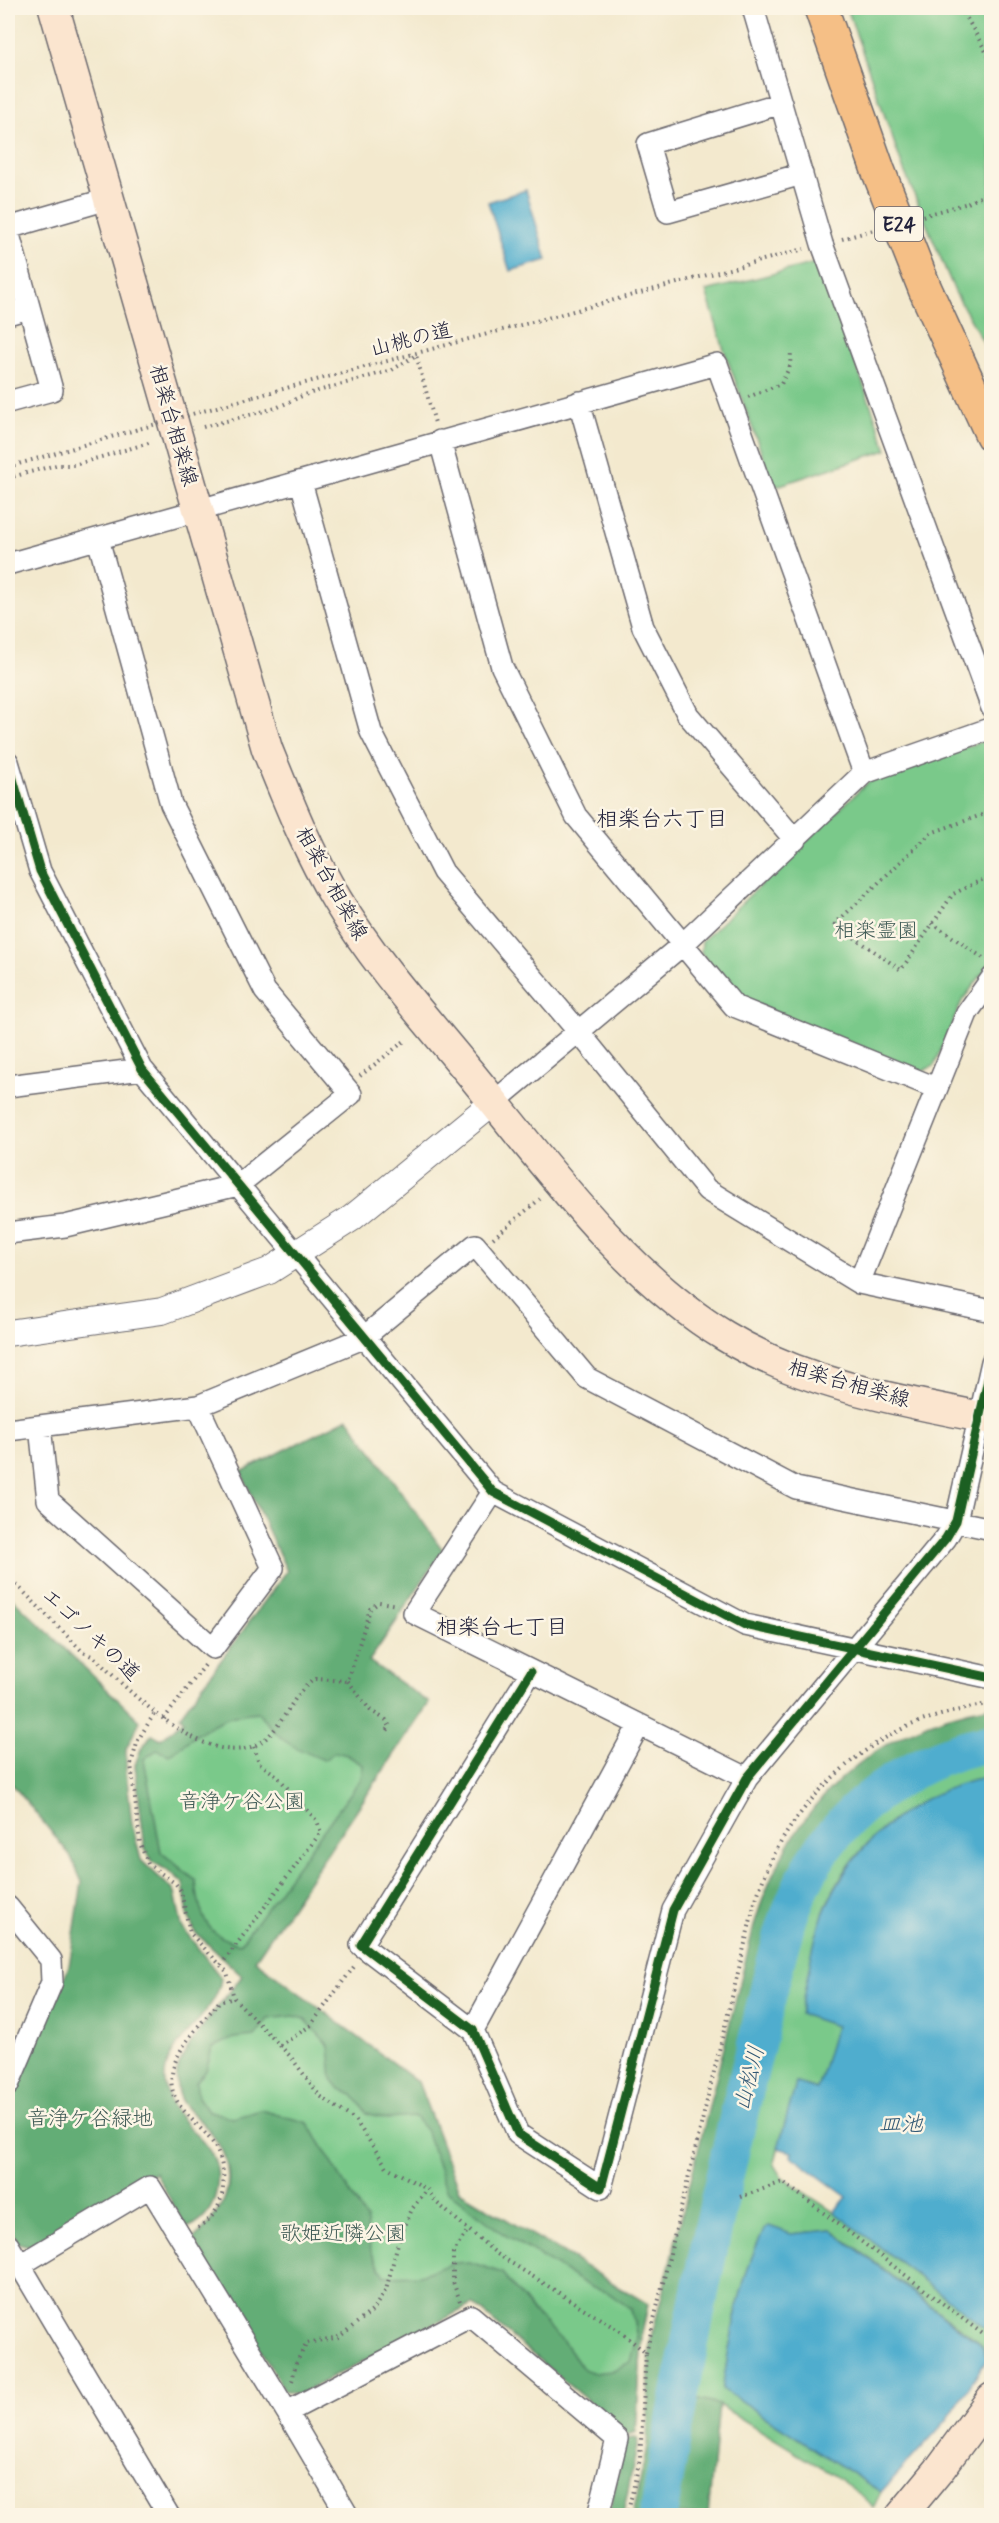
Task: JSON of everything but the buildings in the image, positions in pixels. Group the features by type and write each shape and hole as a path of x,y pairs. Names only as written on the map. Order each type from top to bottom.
{"highway":[{"name":"E24","path":"821,8 878,170 920,278 992,435"}],"main road":[{"name":"相楽台相楽線","path":"54,8 267,749 311,854 360,936 494,1102 623,1254 695,1317 752,1352 819,1378 985,1418"},
{"path":"901,2516 939,2470 992,2398"}],"street":[{"path":"753,8 802,174 832,242 992,708"},
{"path":"782,104 648,144 668,212 802,174"},
{"path":"8,402 52,390 8,230 108,199"},
{"path":"8,314 29,308"},
{"path":"8,564 717,364 864,773"},
{"path":"579,402 643,627 688,715 795,840"},
{"path":"440,441 502,667 576,816 734,1006 936,1088"},
{"path":"301,482 371,732 443,872 578,1031 706,1190 859,1283 992,1311"},
{"path":"8,1233 65,1226 238,1185 351,1094 265,991 171,804 98,539"},
{"path":"8,1333 162,1311 269,1271 296,1255 352,1218 682,945 864,773 992,728"},
{"path":"8,762 40,872 142,1069 493,1492 745,1625 992,1678"},
{"path":"859,1283 967,1013 992,978"},
{"path":"8,1086 142,1069"},
{"path":"8,1430 198,1406 363,1338 475,1245 588,1378 796,1488 992,1529"},
{"path":"531,1672 361,1945 473,2030 518,2134 601,2188 673,1910 747,1778 946,1538 956,1521 985,1418 992,1362"},
{"path":"39,1426 48,1500 213,1648 273,1568 198,1406"},
{"path":"493,1492 414,1614 747,1778"},
{"path":"473,2030 639,1725"},
{"path":"8,1906 51,1960 52,1982 8,2085"},
{"path":"20,2265 150,2187 348,2516"},
{"path":"8,2245 169,2516"},
{"path":"285,2408 471,2316 617,2439 598,2516"}],"path":[{"path":"961,8 992,62"},
{"path":"730,402 781,384 790,366 791,352"},
{"path":"203,428 276,408 304,395 392,370 416,355 440,441"},
{"path":"8,478 56,465 74,465 152,442"},
{"path":"992,815 990,812 931,833 835,924 901,970 953,894 992,875"},
{"path":"932,924 992,964"},
{"path":"345,1087 407,1039"},
{"path":"479,1250 540,1199"},
{"path":"348,1681 370,1609 379,1602 394,1604 414,1614"},
{"path":"164,1719 209,1660 213,1648"},
{"path":"221,1965 321,1832 317,1821 304,1805 276,1775 259,1763 254,1746 263,1740 307,1684 315,1679 348,1681 370,1710 386,1720 390,1727 386,1732"},
{"path":"627,2516 640,2459 646,2354 755,1902 772,1858 797,1819 821,1791 873,1747 914,1724 956,1710 992,1703"},
{"path":"154,1714 138,1740 131,1764 140,1843 148,1863 176,1884 181,1891 190,1933 227,1972 234,1998 280,2046 320,2096 354,2120 387,2166 427,2189 437,2204 497,2254 621,2332 646,2354"},
{"path":"280,2046 302,2033 319,2016 366,1949"},
{"path":"182,2239 212,2216 222,2196 223,2180 220,2161 211,2140 189,2120 175,2099 171,2077 174,2061 219,2002 234,1998"},
{"path":"740,2197 783,2182 992,2341"},
{"path":"285,2408 303,2347 307,2343 339,2337 372,2311 386,2290 398,2243 412,2209 427,2189"},
{"path":"468,2230 453,2253 453,2282 468,2318"}],"green space":[{"path":"847,8 991,8 991,356 955,292 903,168"},
{"path":"819,262 887,450 774,487 724,350 706,291"},
{"name":"相楽霊園","path":"991,738 991,962 962,1001 934,1066 922,1071 738,998 701,953 702,941 868,782"},
{"path":"348,1418 398,1619 369,1661 429,1703 255,1960 418,2082 459,2191 648,2304 642,2334 636,2432 628,2435 473,2304 298,2395 206,2227 211,2224 222,2206 227,2187 227,2167 221,2148 209,2130 181,2100 178,2093 177,2074 194,2038 242,1976 195,1932 188,1914 183,1883 172,1873 153,1862 145,1849 135,1765 141,1749 152,1734 161,1739 184,1720 180,1716 287,1571 241,1472"},
{"name":"歌姫近隣公園","path":"348,1418 443,1550 369,1661 429,1703 255,1960 418,2082 459,2191 648,2304 642,2334 636,2432 628,2435 473,2304 298,2395 285,2391 193,2239 215,2215 223,2202 229,2176 220,2147 210,2132 182,2102 177,2086 177,2075 185,2052 242,1976 195,1932 188,1914 183,1883 172,1873 153,1862 145,1849 135,1765 141,1749 152,1734 161,1739 184,1720 180,1716 287,1571 241,1472","holes":["258,1712 280,1737 302,1751 324,1760 335,1752 347,1755 363,1765 361,1779 240,1944 228,1940 211,1929 199,1904 196,1881 161,1852 144,1759 157,1750 169,1755 200,1732 220,1721","294,2016 305,2019 329,2046 332,2079 339,2088 353,2095 367,2113 387,2119 415,2117 426,2130 446,2190 503,2234 592,2288 607,2292 631,2309 637,2337 631,2362 611,2371 595,2373 583,2369 563,2341 532,2310 502,2273 470,2262 453,2263 420,2275 385,2276 371,2251 366,2219 308,2123 261,2110 233,2118 207,2110 198,2097 196,2082 206,2071 212,2048 234,2038 255,2036 268,2019"]},
{"name":"音浄ケ谷緑地","path":"8,1594 140,1721 126,1749 126,1770 132,1824 141,1860 175,1892 182,1927 221,1978 217,1993 178,2044 165,2072 166,2089 171,2105 201,2139 216,2164 218,2180 212,2205 200,2221 186,2228 155,2172 30,2246 18,2243 8,2226 8,2106 69,1966 82,1882 70,1855 8,1779"},
{"path":"991,1706 991,1731 924,1753 865,1789 839,1812 816,1839 797,1868 782,1901 763,1965 674,2348 677,2349 649,2515 633,2515 647,2446 650,2343 755,1922 770,1881 790,1843 813,1809 841,1779 873,1753 908,1732 948,1717"},
{"path":"991,1753 991,1777 962,1784 934,1795 907,1810 862,1850 843,1874 818,1929 801,2014 837,2026 817,2089 796,2083 774,2165 782,2178 834,2212 991,2332 991,2351 987,2360 982,2345 833,2230 790,2234 769,2226 765,2228 756,2247 743,2286 722,2389 881,2492 873,2508 865,2498 835,2476 719,2405 687,2397 747,2130 751,2130 755,2110 753,2104 780,1989 796,1935 816,1885 843,1841 880,1803 928,1774"},
{"path":"687,2397 719,2405 708,2515 669,2515"},
{"path":"636,2438 638,2441 623,2515 608,2516 626,2439"}],"water":[{"path":"526,190 547,260 510,271 488,202"},
{"name":"皿池","path":"992,1777 991,2332 834,2212 847,2197 791,2156 792,2152 778,2148 796,2083 817,2089 836,2026 800,2014 818,1929 829,1901 844,1874 862,1850 907,1810 934,1795 962,1784"},
{"path":"769,2226 791,2234 832,2230 982,2346 987,2360 947,2420 881,2492 722,2389 743,2286 756,2247 765,2228"}],"waterway":[{"name":"山松川","path":"658,2516 690,2340 727,2165 775,1965 803,1882 817,1857 834,1834 866,1802 885,1788 926,1764 948,1755 992,1743"}],"cycle path":[{"path":"8,762 40,871 142,1069 493,1492 745,1625 992,1678"},
{"path":"531,1672 361,1945 473,2030 518,2134 601,2188 673,1910 747,1778 946,1538 956,1521 992,1362"}],"district":[{"name":"相楽台六丁目","path":"662,818"},
{"name":"相楽台七丁目","path":"502,1626"}],"park label":[{"name":"音浄ケ谷公園","path":"242,1801"}]}
